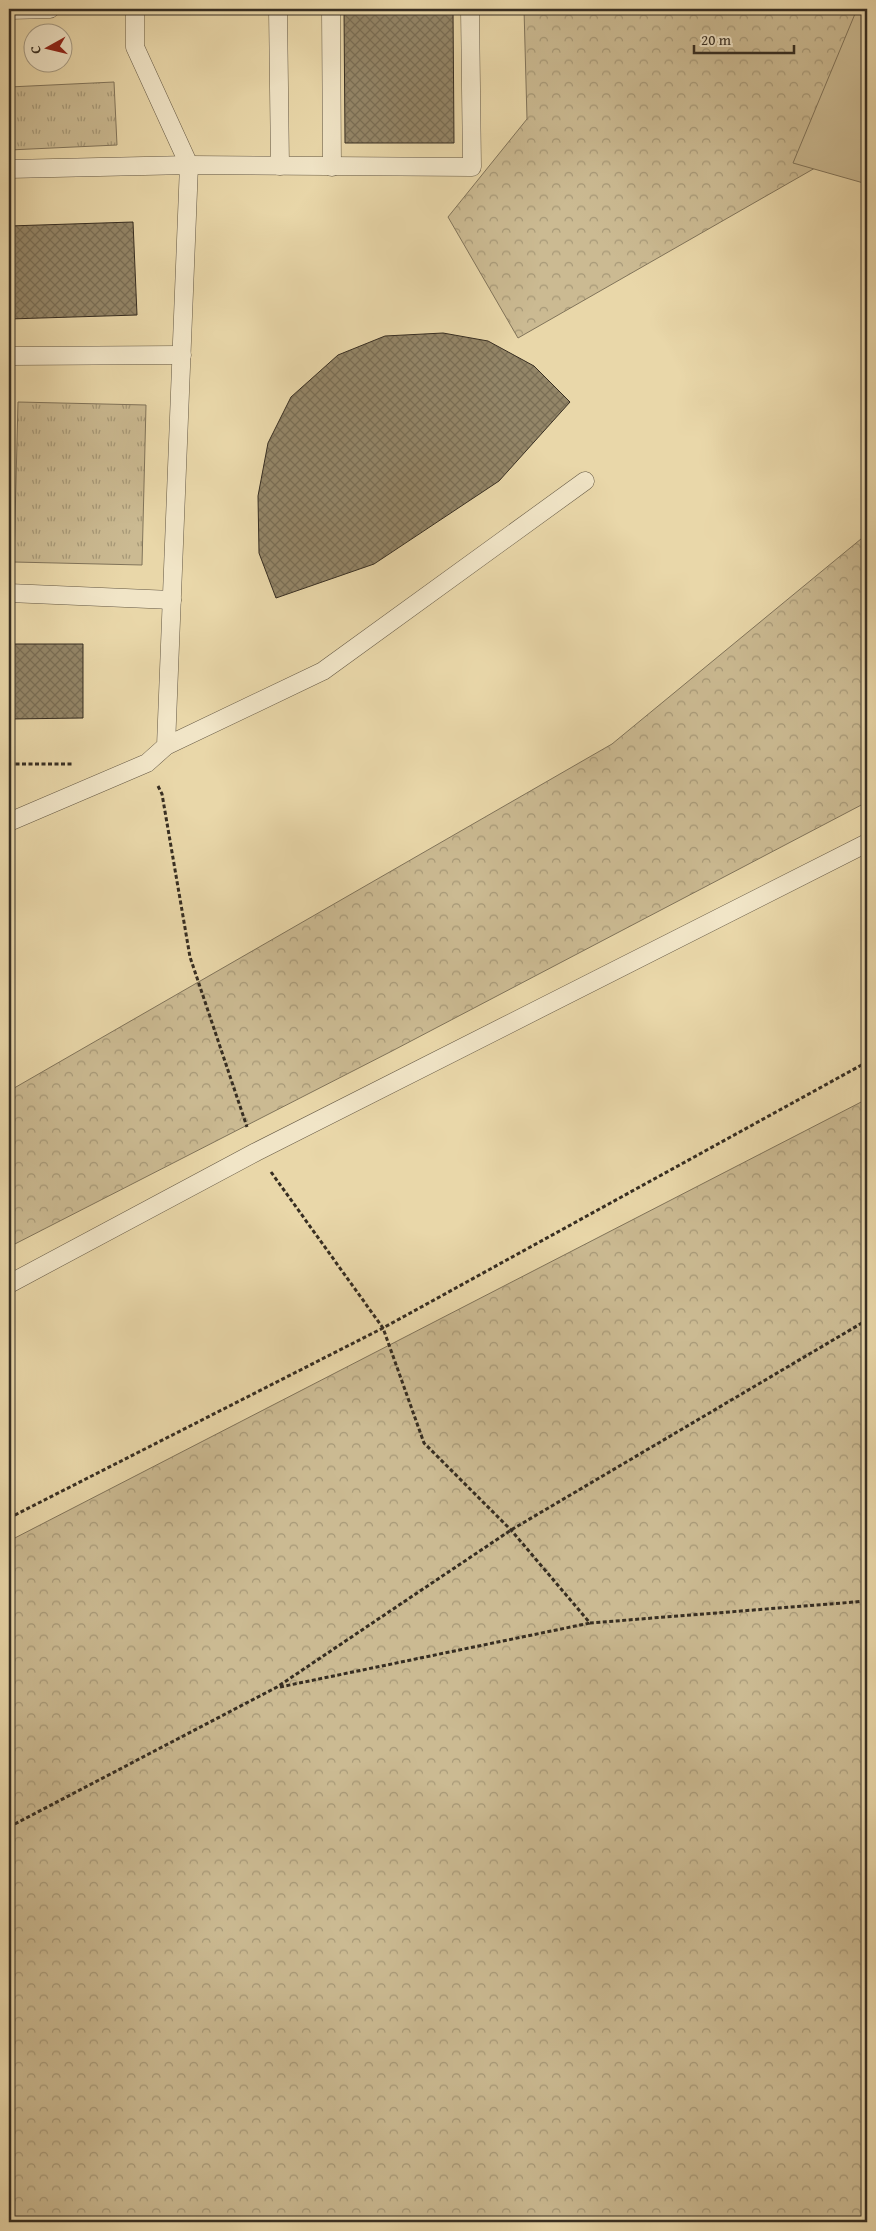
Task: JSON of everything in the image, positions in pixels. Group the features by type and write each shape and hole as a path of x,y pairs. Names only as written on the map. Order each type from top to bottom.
{"lane":[{"path":"9,10 50,9"},
{"path":"135,9 135,47 189,165 166,746"},
{"path":"278,9 280,166"},
{"path":"331,9 332,166"},
{"path":"9,169 189,165 472,168 470,9"},
{"path":"9,356 182,355"},
{"path":"9,822 147,763 166,746 323,670 585,481"},
{"path":"9,593 172,600"},
{"path":"9,1284 256,1152 867,843"}],"path":[{"path":"147,763 162,794 190,957 256,1152 383,1328 424,1443 511,1530 590,1622"},
{"path":"9,764 78,764"},
{"path":"9,1518 383,1328 867,1062"},
{"path":"9,1827 277,1687 511,1530 867,1320"},
{"path":"277,1687 590,1622 867,1601"}],"green space":[{"path":"524,9 859,9 815,168 518,338 448,217 527,119"},
{"path":"857,9 867,9 867,184 793,163"},
{"path":"114,82 117,145 9,150 9,87"},
{"path":"18,402 146,405 142,565 14,562"},
{"path":"867,534 867,802 392,1051 9,1247 9,1091 612,744"},
{"path":"867,1099 867,2222 9,2222 9,1541"}],"building":[{"path":"344,9 453,9 454,143 345,143"},
{"path":"133,222 137,315 9,319 9,226"},
{"path":"443,333 488,341 534,366 570,402 499,481 374,564 276,598 259,553 258,496 268,443 291,397 338,355 385,336"},
{"path":"9,644 83,644 83,718 9,719"}]}
